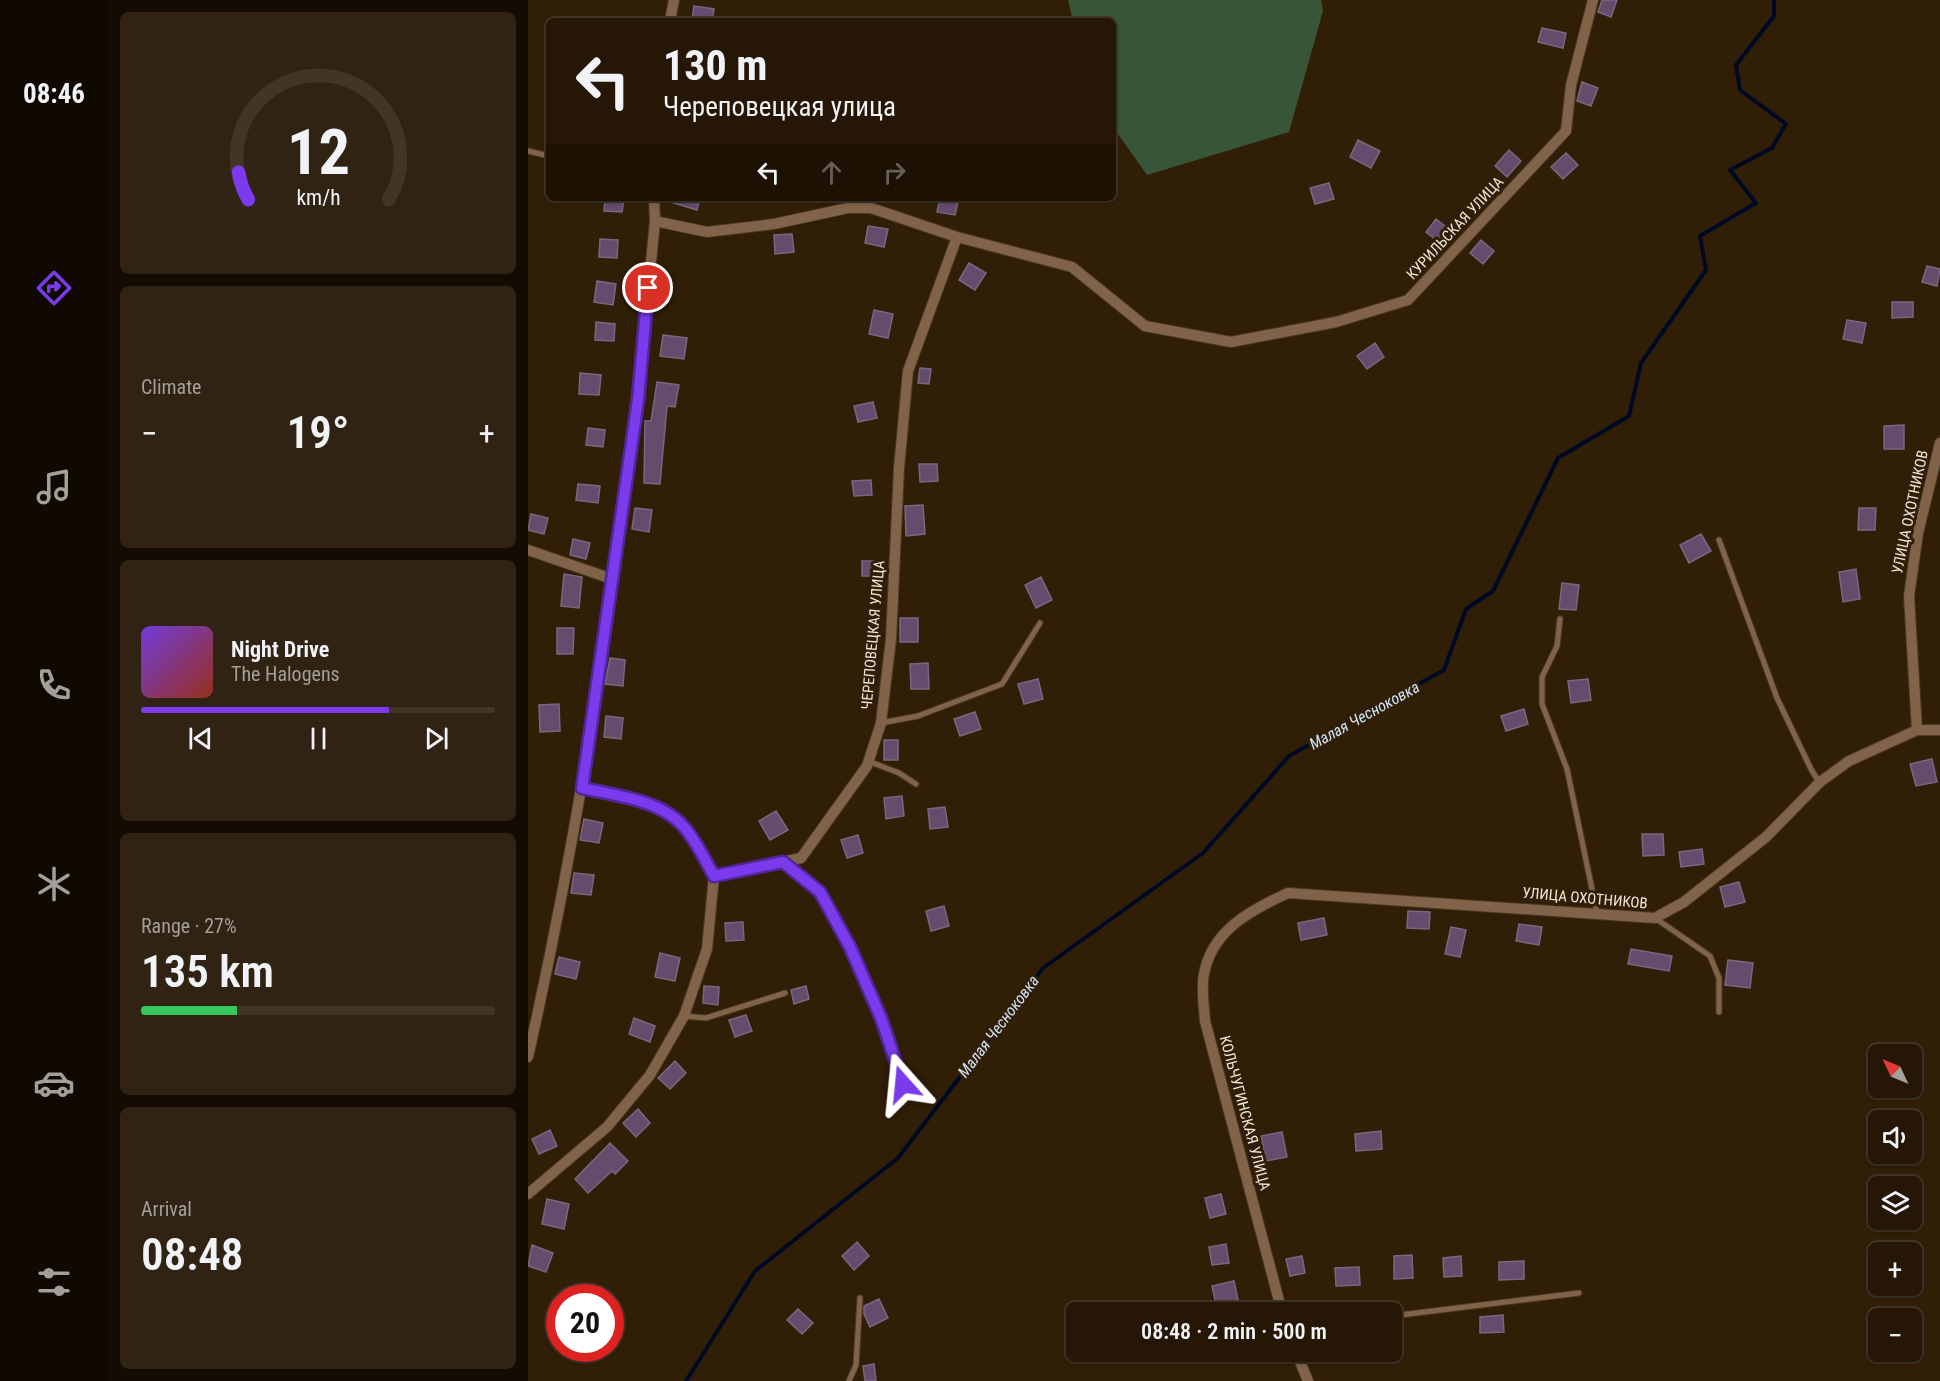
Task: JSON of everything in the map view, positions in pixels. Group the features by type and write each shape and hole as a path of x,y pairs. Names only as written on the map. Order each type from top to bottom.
{"street":[{"path":"671,18 674,0"},
{"name":"КУРИЛЬСКАЯ УЛИЦА","path":"957,237 1072,267 1145,326 1231,342 1336,322 1408,300 1566,131 1571,85 1593,0"},
{"path":"528,1057 533,1010 582,788 638,400 655,221 654,201"},
{"path":"655,221 707,232 774,224 848,208 871,208 957,237"},
{"name":"ЧЕРЕПОВЕЦКАЯ УЛИЦА","path":"714,876 801,858 836,813 868,762 880,723 891,639 899,468 908,371 957,237"},
{"name":"УЛИЦА ОХОТНИКОВ","path":"1917,730 1909,596 1918,533 1940,444"},
{"path":"528,550 612,579"},
{"name":"УЛИЦА ОХОТНИКОВ","path":"1231,925 1251,909 1288,893 1655,918 1684,902 1766,837 1820,782 1849,761 1917,730 1940,730"},
{"path":"528,1194 607,1127 650,1075 684,1016 707,949 714,876"},
{"name":"КОЛЬЧУГИНСКАЯ УЛИЦА","path":"1231,925 1215,947 1204,974 1204,1021 1279,1302"},
{"path":"1300,1362 1308,1381"}],"lane":[{"path":"528,150 546,155"},
{"path":"1719,540 1777,698 1810,769 1820,782"},
{"path":"1560,619 1557,646 1542,677 1542,704 1567,769 1598,913"},
{"path":"880,723 918,716 1002,684 1040,623"},
{"path":"868,762 899,773 916,784"},
{"path":"582,788 643,801 671,816 687,831 714,876"},
{"path":"783,862 820,892 850,947 881,1018 903,1084 893,1110"},
{"path":"1655,918 1710,956 1719,978 1719,1012"},
{"path":"684,1016 706,1018 785,993"},
{"path":"1402,1315 1579,1293"},
{"path":"849,1381 856,1365 860,1298"}],"green space":[{"path":"1068,0 1321,0 1323,11 1289,132 1147,175 1116,131 1116,18 1072,18"}],"building":[{"path":"1602,0 1617,0 1611,17 1598,12"},
{"path":"694,6 714,9 712,18 692,18"},
{"path":"1542,28 1566,33 1563,48 1538,42"},
{"path":"1582,82 1598,88 1591,106 1577,101"},
{"path":"1358,140 1380,151 1371,168 1350,157"},
{"path":"1509,150 1521,161 1507,177 1495,166"},
{"path":"1566,153 1578,165 1563,179 1551,167"},
{"path":"1329,183 1334,199 1315,204 1310,188"},
{"path":"605,201 624,201 622,212 604,211"},
{"path":"667,201 699,201 697,210"},
{"path":"939,201 958,201 955,215 937,212"},
{"path":"1436,219 1450,230 1440,243 1426,232"},
{"path":"868,226 888,229 884,247 865,243"},
{"path":"792,234 794,252 775,254 774,235"},
{"path":"600,239 618,240 617,258 599,257"},
{"path":"1481,240 1494,251 1483,264 1470,253"},
{"path":"969,263 986,273 975,290 959,280"},
{"path":"1927,266 1940,269 1937,286 1922,282"},
{"path":"597,281 616,284 613,305 594,302"},
{"path":"1892,302 1913,302 1913,317 1892,318"},
{"path":"874,310 893,314 888,338 869,334"},
{"path":"1847,320 1866,323 1862,343 1843,339"},
{"path":"596,322 615,324 614,341 595,340"},
{"path":"663,335 687,338 684,359 660,356"},
{"path":"1375,343 1384,357 1367,369 1357,356"},
{"path":"920,368 931,369 929,384 918,383"},
{"path":"580,373 601,375 599,395 579,394"},
{"path":"657,382 679,385 675,407 667,406 660,484 644,483 645,421 651,421"},
{"path":"873,402 877,418 858,422 854,406"},
{"path":"1904,425 1904,449 1884,449 1884,426"},
{"path":"588,428 605,430 603,447 586,445"},
{"path":"919,464 937,464 938,481 920,482"},
{"path":"871,480 872,495 854,496 852,481"},
{"path":"578,484 600,486 598,503 576,500"},
{"path":"923,505 925,534 906,536 905,506"},
{"path":"635,508 652,510 649,532 632,529"},
{"path":"1859,508 1876,508 1875,530 1858,530"},
{"path":"531,514 548,518 544,534 528,530"},
{"path":"1701,534 1711,551 1689,563 1680,545"},
{"path":"573,539 590,543 586,559 570,555"},
{"path":"862,561 874,561 874,576 862,576"},
{"path":"1856,569 1860,599 1843,602 1839,572"},
{"path":"564,574 582,577 579,608 561,606"},
{"path":"1041,577 1052,600 1036,608 1025,585"},
{"path":"1562,583 1579,585 1576,610 1559,609"},
{"path":"900,618 918,618 918,642 900,642"},
{"path":"557,628 574,628 573,654 557,654"},
{"path":"610,658 625,660 623,686 605,684"},
{"path":"928,663 929,689 911,689 910,664"},
{"path":"1038,679 1043,699 1024,704 1018,684"},
{"path":"1588,679 1591,700 1571,703 1568,681"},
{"path":"559,704 560,731 540,732 539,705"},
{"path":"1524,709 1528,724 1506,731 1501,716"},
{"path":"975,712 981,729 960,736 954,719"},
{"path":"606,716 623,718 621,739 604,737"},
{"path":"884,740 898,740 898,760 884,760"},
{"path":"1932,759 1937,782 1916,786 1910,764"},
{"path":"902,796 904,816 886,819 884,798"},
{"path":"945,807 948,827 930,829 928,809"},
{"path":"776,811 788,830 770,840 759,821"},
{"path":"584,819 603,823 599,843 580,840"},
{"path":"1642,834 1663,834 1664,855 1643,856"},
{"path":"858,835 863,853 847,858 841,840"},
{"path":"1702,849 1704,864 1681,867 1679,852"},
{"path":"574,873 594,875 591,895 571,893"},
{"path":"1739,882 1745,902 1725,907 1720,887"},
{"path":"944,906 949,926 931,931 926,911"},
{"path":"1408,911 1430,912 1429,929 1407,928"},
{"path":"1324,918 1327,935 1301,940 1298,923"},
{"path":"743,922 744,940 726,941 725,923"},
{"path":"1519,924 1542,927 1539,945 1516,941"},
{"path":"1451,927 1466,930 1460,957 1445,954"},
{"path":"1631,949 1672,956 1669,971 1628,964"},
{"path":"660,953 680,958 675,981 655,977"},
{"path":"559,957 580,962 576,979 555,974"},
{"path":"1728,960 1753,963 1750,988 1725,985"},
{"path":"704,986 719,987 718,1005 703,1003"},
{"path":"806,986 809,999 794,1004 791,990"},
{"path":"746,1015 752,1031 735,1037 729,1020"},
{"path":"634,1018 655,1026 650,1042 629,1034"},
{"path":"675,1061 686,1073 670,1089 658,1078"},
{"path":"638,1109 650,1123 636,1137 623,1123"},
{"path":"550,1130 557,1146 539,1154 532,1139"},
{"path":"1381,1131 1382,1149 1356,1151 1355,1134"},
{"path":"1282,1132 1287,1157 1266,1161 1261,1136"},
{"path":"610,1143 628,1161 615,1174 612,1171 588,1193 575,1179"},
{"path":"1221,1194 1226,1214 1210,1218 1205,1198"},
{"path":"547,1199 569,1204 564,1229 542,1224"},
{"path":"857,1242 869,1256 854,1270 842,1256"},
{"path":"1226,1244 1229,1263 1212,1265 1209,1247"},
{"path":"532,1245 553,1253 546,1272 528,1266"},
{"path":"1412,1255 1413,1278 1394,1279 1394,1256"},
{"path":"1302,1256 1305,1273 1290,1276 1286,1259"},
{"path":"1461,1256 1462,1276 1444,1277 1443,1258"},
{"path":"1524,1261 1524,1279 1499,1280 1499,1262"},
{"path":"1359,1267 1360,1285 1336,1286 1335,1268"},
{"path":"1234,1281 1238,1300 1215,1302 1212,1286"},
{"path":"879,1299 888,1318 870,1327 864,1314 864,1306"},
{"path":"798,1309 813,1323 802,1334 787,1320"},
{"path":"1503,1315 1504,1332 1480,1333 1480,1317"},
{"path":"874,1364 876,1381 865,1381 863,1366"}],"waterway":[{"name":"Малая Чесноковка","path":"686,1381 755,1271 898,1158 1043,968 1203,853 1289,756 1444,670 1466,609 1493,591 1558,458 1629,416 1641,363 1706,270 1700,236 1756,203 1730,170 1772,148 1786,124 1740,90 1736,65 1774,16 1774,0"}],"route":[{"path":"648,288 638,400 582,788 643,801 671,816 687,831 714,876 783,862 820,892 850,947 881,1018 903,1084"}]}
